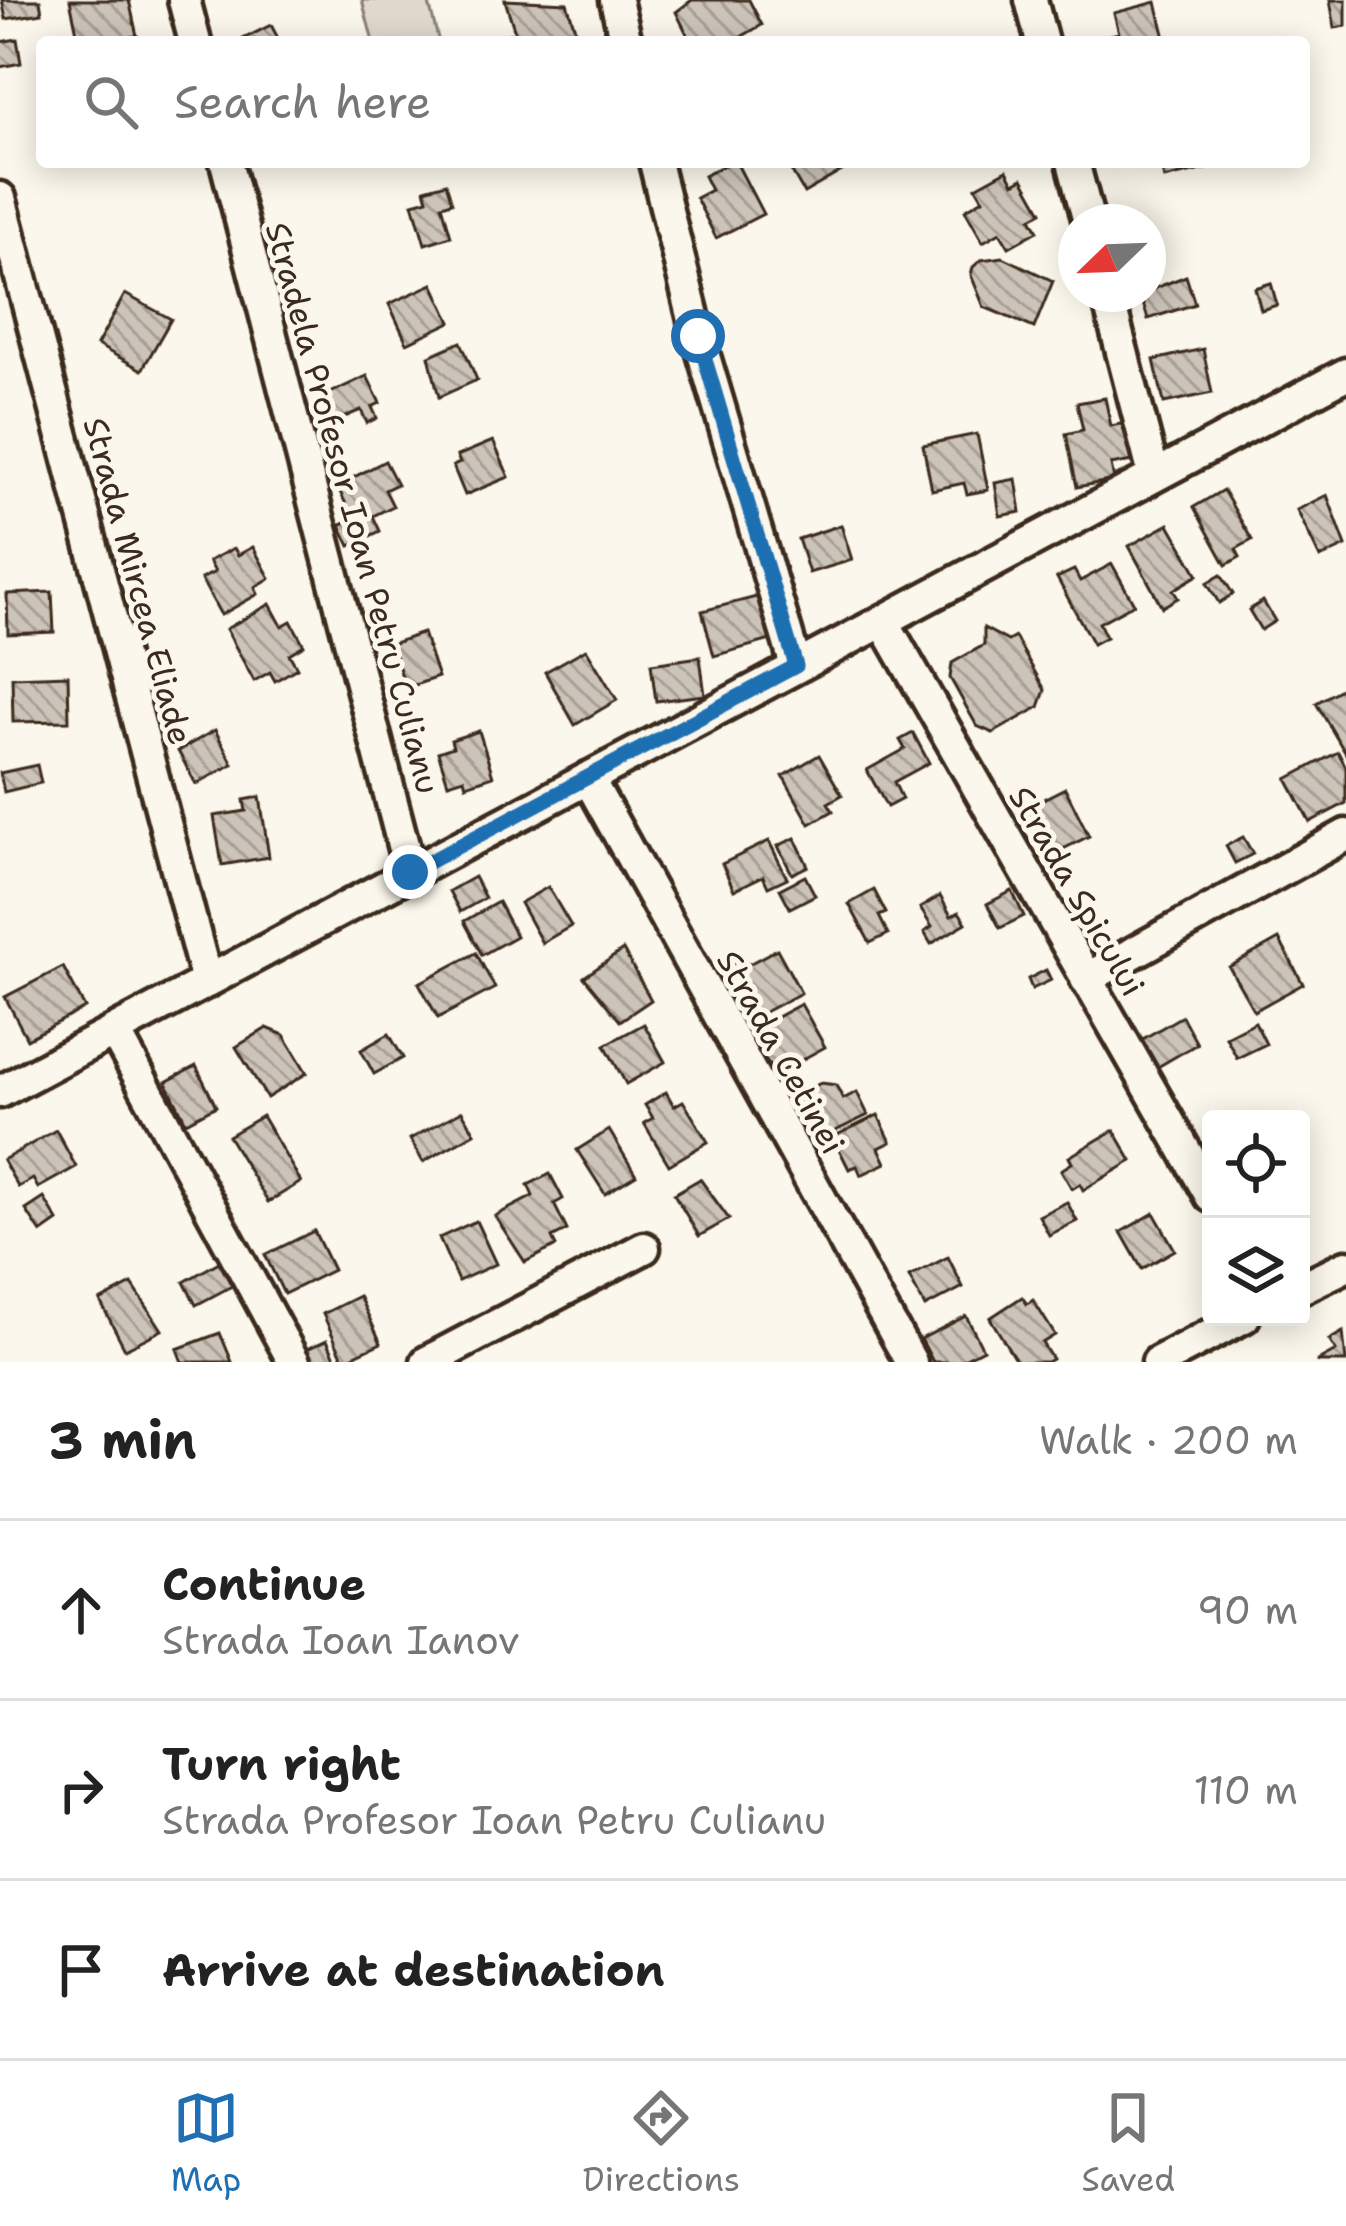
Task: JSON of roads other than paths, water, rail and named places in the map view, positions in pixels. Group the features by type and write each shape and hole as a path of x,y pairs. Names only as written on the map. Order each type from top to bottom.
{"street":[{"path":"184,0 193,36"},
{"path":"616,0 625,36"},
{"path":"1031,0 1040,36"},
{"name":"Stradela Profesor Ioan Petru Culianu","path":"228,168 410,872"},
{"path":"656,168 698,336 796,666"},
{"path":"1075,168 1084,204"},
{"name":"Strada Mircea Eliade","path":"0,198 207,982"},
{"path":"1112,312 1154,476"},
{"path":"0,1092 1346,374"},
{"name":"Strada Spicului","path":"883,621 1202,1180"},
{"name":"Strada Cetinei","path":"588,778 911,1362"},
{"path":"1085,979 1346,836"},
{"path":"116,1032 294,1362"},
{"path":"427,1362 644,1248"},
{"path":"1310,1284 1346,1266"},
{"path":"1158,1362 1227,1326"}]}
